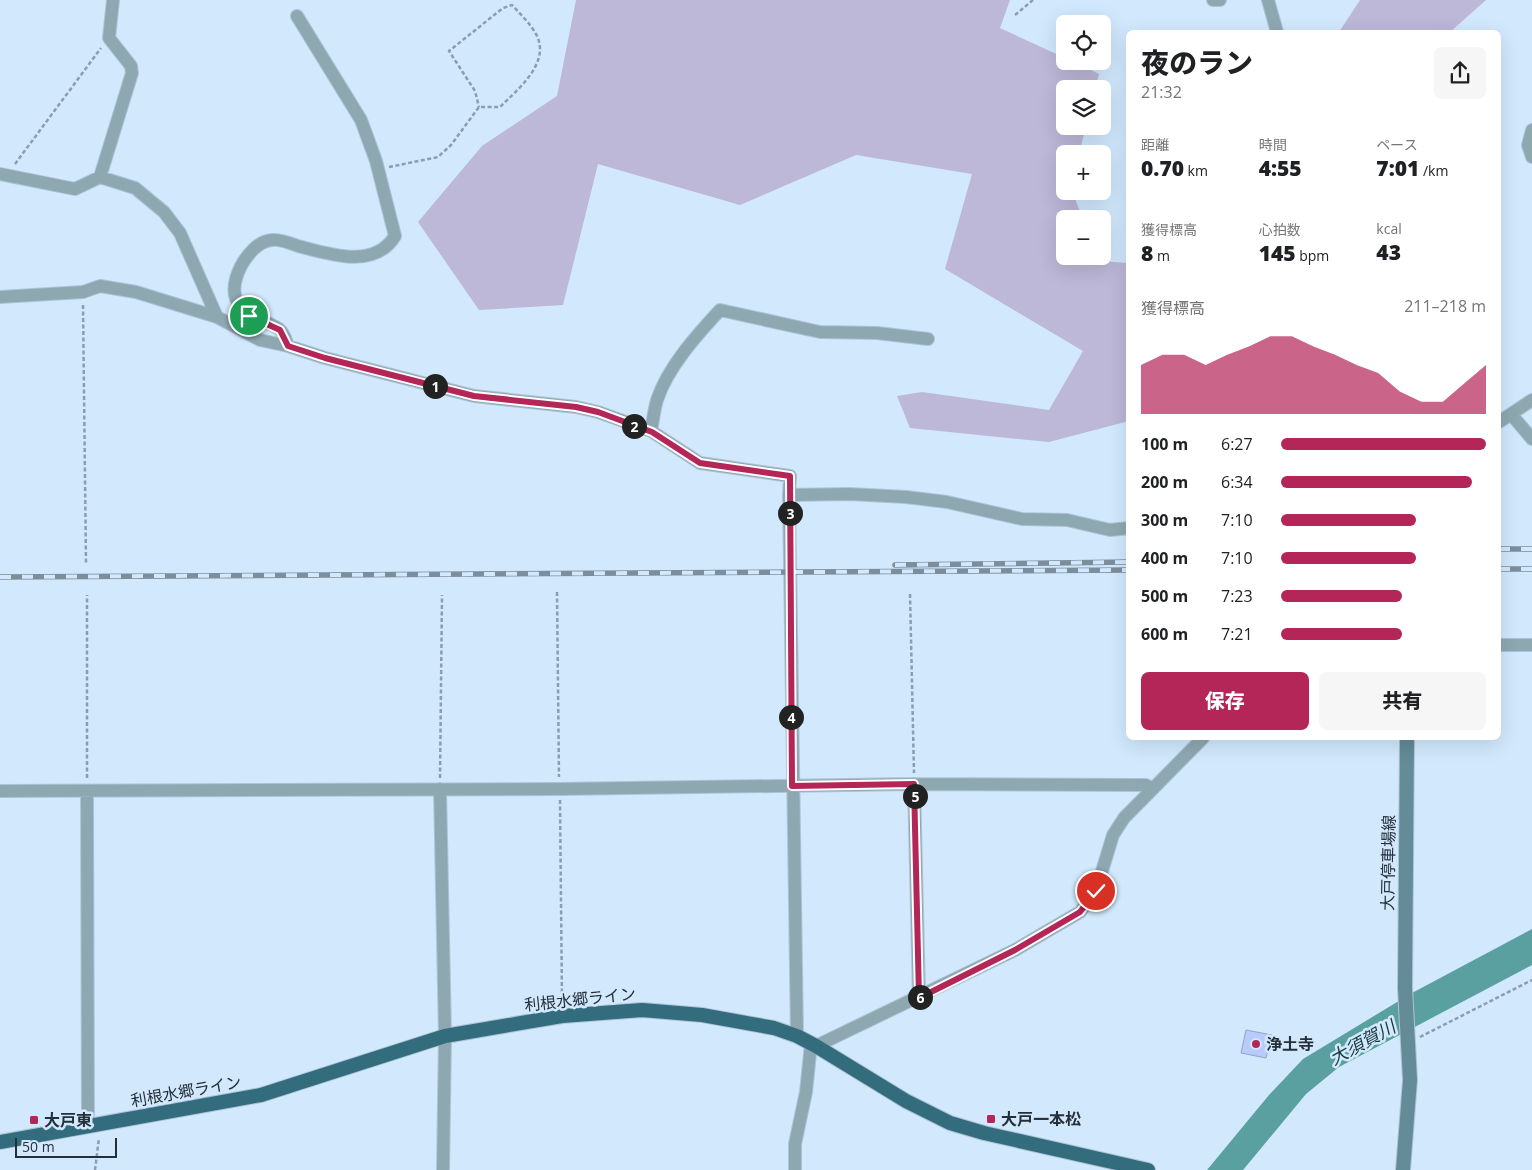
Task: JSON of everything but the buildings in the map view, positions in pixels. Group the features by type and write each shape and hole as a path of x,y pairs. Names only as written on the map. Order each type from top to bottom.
{"highway":[{"name":"利根水郷ライン","path":"0,1142 261,1095 444,1036 562,1016 642,1010 676,1012 729,1019 774,1028 797,1036 814,1045 906,1101 950,1123 984,1133 1148,1170"}],"main road":[{"name":"大戸停車場線","path":"1407,740 1405,988 1409,1041"},
{"path":"1403,1170 1410,1080 1409,1041"}],"street":[{"path":"100,177 132,73 131,66 109,38 114,0"},
{"path":"1213,0 1220,0"},
{"path":"1268,0 1276,30"},
{"path":"288,346 280,330 249,316 236,300 236,276 244,262 258,245 271,240 350,257 380,253 390,244 395,236 378,170 361,120 296,16"},
{"path":"1532,130 1528,146 1532,157"},
{"path":"3,175 74,189 100,177 135,188 164,212 180,233 217,317"},
{"path":"0,297 82,292 100,286 136,292 217,317 260,340 474,396 576,407 598,412 652,432 700,463 790,476 792,786 797,1036"},
{"path":"652,432 656,402 664,385 685,351 720,310 820,332 877,334 928,339"},
{"path":"1501,421 1532,400"},
{"path":"1511,414 1532,438"},
{"path":"790,495 849,494 906,497 947,502 1022,520 1067,520 1110,530 1126,528"},
{"path":"1501,645 1532,644"},
{"path":"795,1170 795,1144 814,1045 919,998 1015,950 1080,912 1096,891 1114,835 1124,818 1201,740"},
{"path":"914,784 919,998"},
{"path":"0,791 560,789 914,784 1146,785 1151,789"},
{"path":"440,789 444,1170"},
{"path":"87,791 94,1126"}],"path":[{"path":"1015,15 1033,0"},
{"path":"512,6 531,26 538,38 538,56 532,75 500,107 479,107 475,91 449,51 503,8 512,6"},
{"path":"3,175 109,38"},
{"path":"378,170 438,157 451,145 479,107"},
{"path":"82,292 86,563"},
{"path":"557,592 562,1016"},
{"path":"910,594 914,784"},
{"path":"87,595 87,791"},
{"path":"440,789 442,595"},
{"path":"1409,1041 1532,980"},
{"path":"94,1126 95,1170"}],"shaded area":[{"path":"576,0 1010,0 1000,28 1056,54 1056,70 1091,70 1099,74 1097,80 1056,80 1056,135 1084,135 1081,145 1056,145 1056,200 1076,200 1079,210 1056,210 1056,265 1111,265 1111,262 1126,263 1126,422 1049,442 910,428 897,396 922,392 1049,410 1083,351 945,269 972,174 856,155 740,205 598,164 563,305 479,310 418,222 482,146 557,96"},
{"path":"1360,0 1486,0 1452,30 1340,30"}],"water":[{"name":"大須賀川","path":"1532,929 1532,965 1339,1067 1306,1094 1243,1170 1207,1170 1269,1095 1303,1059 1412,993"}],"railway":[{"path":"1501,549 1532,549"},
{"path":"895,565 1126,562"},
{"path":"1501,569 1532,569"},
{"path":"0,577 1126,570"}],"place":[{"name":"浄土寺","path":"1256,1044"},
{"name":"大戸一本松","path":"991,1119"},
{"name":"大戸東","path":"34,1120"}],"route":[{"path":"249,316 280,330 288,346 325,358 474,396 576,407 598,412 652,432 678,451 700,463 724,468 790,476 792,786 914,784 919,998 1015,950 1080,912 1096,891"}]}
